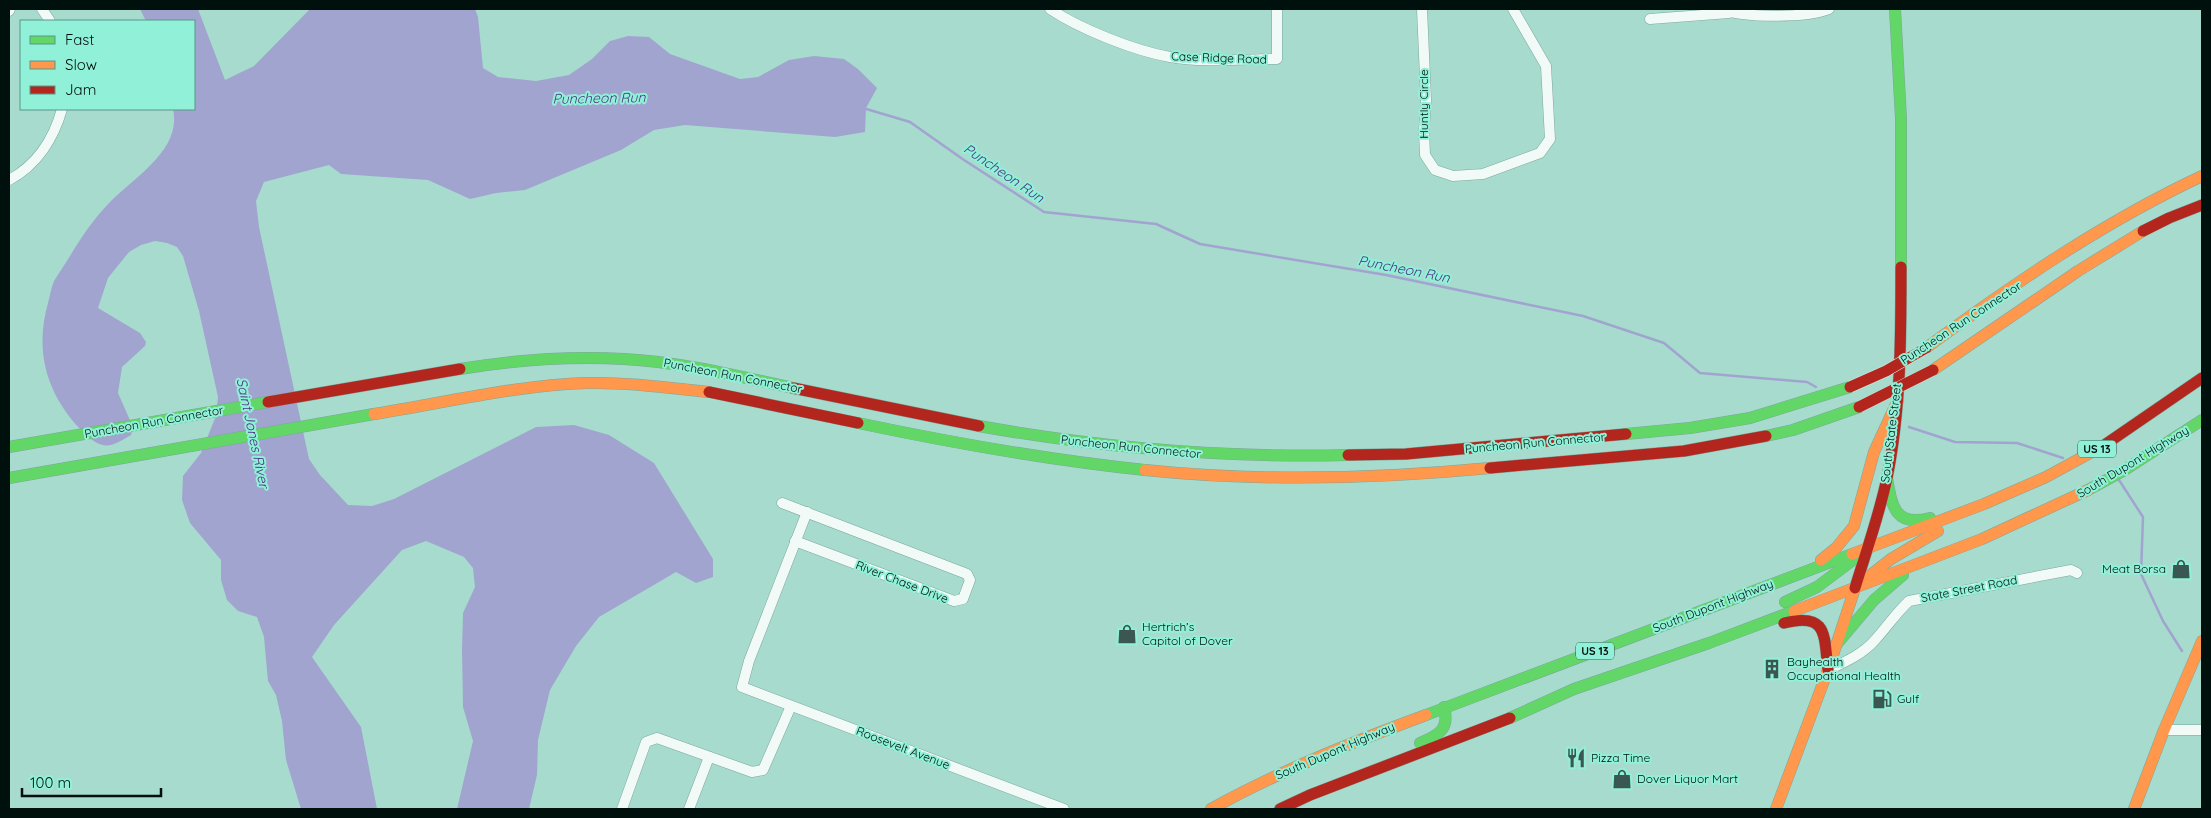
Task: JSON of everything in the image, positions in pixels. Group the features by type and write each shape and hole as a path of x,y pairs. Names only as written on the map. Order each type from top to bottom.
{"main road":[{"name":"South State Street","path":"1776,809 1828,670 1876,522 1887,478 1898,400 1901,307 1901,119 1894,9"},
{"name":"Puncheon Run Connector","path":"13,447 388,382 520,361 572,358 624,359 686,366 1057,440 1147,450 1279,457 1406,454 1662,432 1750,418 1850,387 1886,371 1926,348 1978,310 2099,231 2150,201 2202,176"},
{"name":"Puncheon Run Connector","path":"9,478 531,388 586,383 634,384 732,396 970,446 1067,462 1192,475 1313,478 1428,474 1684,451 1746,441 1793,430 1859,407 1933,370 1998,324 2116,246 2154,224 2202,205"},
{"name":"South Dupont Highway","path":"1211,809 1243,791 1311,760 1444,707 1984,504 2046,477 2120,436 2202,378"},
{"path":"1799,573 1836,548 1856,524 1872,460 1898,400"},
{"name":"South Dupont Highway","path":"1280,809 1326,788 1514,716 1574,689 1709,643 1982,539 2076,497 2167,444 2202,420"},
{"path":"2167,444 2202,428"},
{"path":"1887,478 1893,509 1902,518 1915,521 2046,477"},
{"path":"1854,588 1898,554 1984,504"},
{"path":"1574,689 1676,644 1771,608 1812,590 1830,579 1867,549"},
{"path":"1836,645 1887,587 1920,563"},
{"path":"1709,643 1793,620 1810,618 1819,623 1824,633 1828,670"},
{"path":"2134,809 2186,674 2201,642"},
{"path":"1326,788 1357,768 1430,739 1446,724 1447,719 1444,707"}],"street":[{"path":"42,9 49,20"},
{"name":"Case Ridge Road","path":"1050,9 1107,38 1170,57 1277,59 1277,9"},
{"name":"Huntly Circle","path":"1422,9 1426,100 1425,155 1435,170 1453,176 1483,174 1540,154 1550,139 1546,66 1513,9"},
{"path":"1720,9 1744,15 1812,14 1829,9"},
{"path":"1650,19 1732,13"},
{"path":"9,180 30,165 48,145 62,110"},
{"name":"River Chase Drive","path":"782,503 967,574 970,580 963,599 954,602 796,541"},
{"path":"796,541 807,512"},
{"name":"Roosevelt Avenue","path":"796,541 749,661 742,687 1064,809"},
{"name":"State Street Road","path":"1828,670 1853,658 1874,642 1898,611 1909,601 2070,570 2077,573"},
{"path":"622,809 646,742 657,738 752,772 763,770 791,706"},
{"path":"2164,730 2202,730"},
{"path":"688,809 709,757"}],"water":[{"name":"Saint Jones River","path":"140,9 198,9 225,80 254,66 310,9 475,9 478,17 483,68 498,77 536,81 569,75 592,59 610,41 628,36 649,37 670,54 740,79 758,77 789,60 814,56 844,59 858,69 877,88 866,108 865,132 835,137 685,125 654,130 621,150 525,190 496,193 470,199 428,180 341,174 329,165 264,182 256,201 259,227 309,459 320,475 348,505 372,506 394,499 536,427 574,425 609,435 654,463 713,559 713,577 696,583 676,572 599,617 576,646 550,690 538,740 537,775 529,809 457,809 473,741 463,707 462,650 463,613 475,587 473,568 464,557 426,541 402,550 334,625 312,657 361,727 377,809 301,809 286,760 282,721 276,695 268,681 264,637 257,617 238,611 227,600 221,580 221,560 190,523 182,500 183,476 201,453 216,416 218,397 199,311 183,256 177,247 155,241 141,245 129,252 108,278 98,308 140,333 146,342 145,346 122,367 118,393 133,427 131,435 112,445 95,442 70,417 52,388 43,356 42,339 44,321 54,281 84,234 100,214 111,201 155,161 164,149 171,137 174,123 173,110 195,110 195,20 146,20"}],"waterway":[{"name":"Puncheon Run","path":"863,108 910,122 1044,212 1156,224 1200,244 1386,275 1583,316 1664,343 1700,373 1807,382 1816,387"},
{"name":"Puncheon Run","path":"1909,427 1955,442 2017,443 2063,458"},
{"name":"Puncheon Run","path":"2119,480 2143,517 2141,574 2163,621 2182,651"}],"traffic: fast":[{"path":"1895,9 1901,119 1901,267"},
{"path":"460,369 542,360 624,359 688,366 793,388"},
{"path":"1626,434 1690,428 1750,418 1850,387"},
{"path":"9,447 268,402"},
{"path":"1766,436 1793,430 1859,407"},
{"path":"9,478 374,414"},
{"path":"2088,490 2123,471 2202,420"},
{"path":"858,423 1001,450 1145,470"},
{"path":"979,426 1025,434 1163,450 1255,455 1348,455"},
{"path":"1887,478 1894,506 1902,517 1909,520 1930,518"},
{"path":"1426,715 1852,554"},
{"path":"1785,602 1817,587 1857,557"},
{"path":"1836,645 1874,600 1903,575"},
{"path":"1510,718 1574,689 1709,643 1794,611"},
{"path":"1420,743 1438,734 1444,726 1444,707"}],"traffic: slow":[{"path":"1926,348 2060,255 2130,213 2202,176"},
{"path":"1933,370 2078,271 2143,231"},
{"path":"374,414 507,391 561,384 618,383 709,392"},
{"path":"1821,560 1836,548 1854,526 1874,452 1898,400"},
{"path":"1852,554 1984,504 2046,477 2103,446"},
{"path":"1145,470 1274,478 1318,478 1404,475 1490,468"},
{"path":"1794,611 1982,539 2088,490"},
{"path":"1868,577 1891,559 1938,531"},
{"path":"1776,809 1828,670 1855,588"},
{"path":"2134,809 2164,730 2202,641"},
{"path":"1211,809 1263,782 1317,758 1426,715"}],"traffic: jam":[{"path":"2143,231 2202,205"},
{"path":"1855,588 1880,506 1892,452 1898,399 1901,267"},
{"path":"1850,387 1886,371 1926,348"},
{"path":"268,402 460,369"},
{"path":"1859,407 1933,370"},
{"path":"2103,446 2202,378"},
{"path":"793,388 979,426"},
{"path":"709,392 858,423"},
{"path":"1348,455 1406,454 1626,434"},
{"path":"1490,468 1684,451 1766,436"},
{"path":"1784,623 1798,620 1809,621 1821,629 1826,646 1828,670"},
{"path":"1280,809 1310,795 1510,718"}],"place":[{"name":"Meat Borsa","path":"2181,569"},
{"name":"Hertrich’s Capitol of Dover","path":"1127,634"},
{"name":"Bayhealth Occupational Health","path":"1772,669"},
{"name":"Gulf","path":"1882,699"},
{"name":"Pizza Time","path":"1576,758"},
{"name":"Dover Liquor Mart","path":"1622,779"}]}
